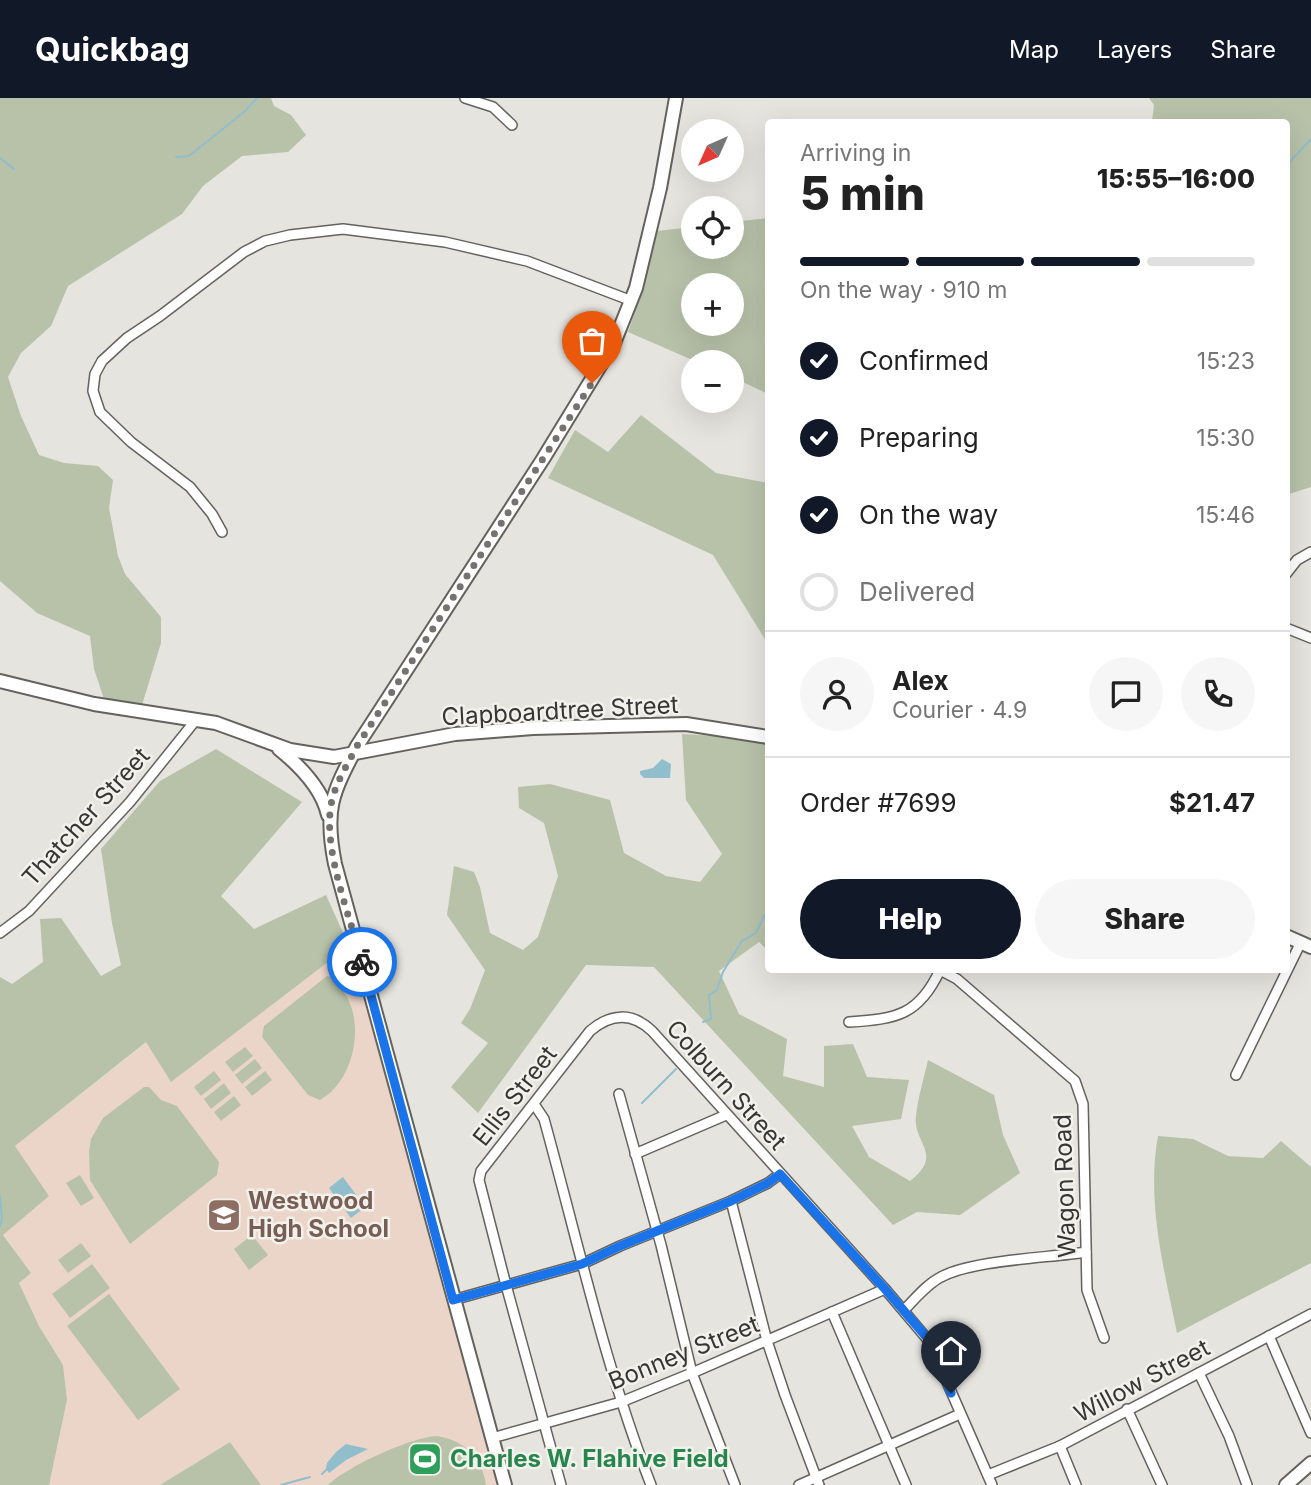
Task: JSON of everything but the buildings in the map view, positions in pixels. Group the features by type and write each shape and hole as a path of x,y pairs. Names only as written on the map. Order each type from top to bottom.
{"main road":[{"path":"505,1485 338,874 331,846 331,808 338,782 352,755 599,371 614,343 632,302 660,188 676,98"},
{"name":"Clapboardtree Street","path":"0,681 93,704 216,723 309,754 334,757 455,734 533,728 686,724 765,737"},
{"path":"372,724 378,740 389,748"},
{"name":"Clapboardtree Street","path":"273,743 304,772 323,799 330,822"},
{"path":"1290,938 1306,945"},
{"path":"1286,1485 1311,1463"}],"street":[{"path":"465,98 493,107 512,125"},
{"path":"222,532 208,508 190,487 131,442 100,412 93,391 94,374 102,361 127,338 244,252 265,241 290,235 343,229 445,242 527,261 632,302"},
{"path":"1290,569 1297,560 1311,552"},
{"path":"1290,630 1311,638"},
{"name":"Thatcher Street","path":"0,933 29,911 130,802 195,721"},
{"path":"1236,1075 1306,945"},
{"path":"849,1022 870,1021 912,1009 926,996 938,973"},
{"name":"Wagon Road","path":"946,973 957,979 1075,1081 1083,1104 1087,1290 1104,1338"},
{"name":"Colburn Street","path":"600,1022 624,1016 644,1023 904,1310 929,1340 992,1485"},
{"name":"Ellis Street","path":"561,1485 479,1180 481,1171 590,1031 600,1022"},
{"path":"618,1094 657,1232 692,1373 734,1485"},
{"path":"534,1104 544,1119 629,1430 651,1485"},
{"path":"635,1154 726,1115"},
{"path":"453,1300 582,1264 731,1201 780,1174"},
{"path":"731,1201 767,1341 817,1482"},
{"path":"904,1310 939,1278 953,1272 985,1265 1086,1252"},
{"name":"Bonney Street","path":"492,1438 621,1402 885,1289"},
{"path":"832,1312 906,1485"},
{"name":"Willow Street","path":"988,1475 1060,1446 1311,1314"},
{"path":"1269,1336 1311,1433"},
{"path":"1199,1373 1229,1436 1247,1485"},
{"path":"1127,1409 1162,1485"},
{"path":"799,1485 817,1482 960,1414"},
{"path":"1060,1446 1076,1485"}],"shaded area":[{"name":"Westwood High School","path":"349,946 358,968 497,1485 261,1485 230,1442 160,1485 49,1485 67,1400 63,1366 39,1326 19,1282 30,1272 3,1234 49,1196 15,1146 147,1042 172,1081"}],"green space":[{"path":"0,98 271,98 274,106 291,115 306,135 288,152 242,156 203,186 182,214 68,286 51,326 21,353 8,377 21,416 39,455 64,463 98,466 113,480 109,508 118,556 125,574 161,617 161,643 142,705 104,699 94,669 90,636 37,613 0,581"},
{"path":"1149,98 1311,98 1311,487 1290,494 1290,119 1152,119 1154,105"},
{"path":"765,218 765,393 744,383 744,350 681,350 681,355 628,332 643,288 656,231 681,228 681,259 744,259 744,221"},
{"path":"641,415 716,473 765,482 765,639 713,555 548,478 575,430 608,452"},
{"path":"682,734 751,738 765,742 765,948 759,942 719,971 739,1014 787,1039 783,1076 824,1087 824,1046 853,1044 867,1077 909,1080 901,1119 852,1126 869,1157 910,1181 925,1163 925,1148 918,1134 916,1116 928,1060 994,1095 1003,1135 1020,1173 960,1215 917,1212 893,1225 654,967 586,965 478,1113 451,1087 488,1043 461,1023 470,1009 485,970 447,915 454,866 474,872 490,933 523,950 538,937 558,876 544,823 519,808 518,787 550,784 610,800 624,853 666,876 700,882 722,854 686,800"},
{"path":"216,749 302,802 221,896 254,929 326,895 349,946 171,1082 146,1042 15,1146 49,1196 3,1235 31,1273 19,1283 39,1326 63,1365 67,1400 49,1485 0,1485 0,977 12,984 43,962 40,919 61,918 101,976 121,965 101,849 160,781"},
{"path":"327,976 333,977 341,987 351,1006 355,1032 351,1059 346,1071 339,1083 320,1100 308,1095 262,1037 264,1026"},
{"path":"245,1047 253,1056 233,1072 225,1062"},
{"path":"255,1059 262,1068 242,1084 235,1075"},
{"path":"214,1071 221,1080 201,1096 194,1087"},
{"path":"265,1071 272,1080 252,1096 245,1087"},
{"path":"224,1083 231,1093 211,1109 204,1099"},
{"path":"144,1087 149,1087 161,1100 177,1106 219,1162 217,1175 130,1244 90,1180 89,1152 91,1139 103,1118"},
{"path":"234,1096 241,1105 221,1121 214,1112"},
{"path":"1158,1136 1193,1139 1228,1156 1263,1158 1281,1141 1311,1167 1311,1263 1177,1333 1155,1210"},
{"path":"80,1175 94,1198 81,1206 66,1183"},
{"path":"252,1235 268,1255 249,1270 234,1249"},
{"path":"81,1243 91,1256 68,1273 58,1260"},
{"path":"92,1264 110,1288 70,1318 52,1294"},
{"path":"109,1294 180,1389 138,1420 67,1326"},
{"name":"Charles W. Flahive Field","path":"437,1436 447,1438 470,1452 484,1475 486,1485 328,1485 349,1470 380,1454"},
{"path":"230,1442 261,1485 160,1485"}],"water":[{"path":"662,759 671,764 670,778 644,778 640,774 640,771 653,768"},
{"path":"343,1177 365,1207 351,1218 329,1188"},
{"path":"346,1444 368,1449 346,1460 329,1473 327,1463"}],"waterway":[{"path":"176,157 189,156 244,112 257,98"},
{"path":"1290,162 1311,139"},
{"path":"0,158 14,169"},
{"path":"703,1022 711,1019 709,995 717,990 723,972 742,941 756,933 765,914"},
{"path":"642,1103 676,1069"},
{"path":"0,1196 0,1227"},
{"path":"322,1474 328,1468"},
{"path":"281,1485 310,1477"}],"way so far":[{"path":"362,962 331,846 331,808 338,782 357,746 592,383"}],"place":[{"name":"Westwood High School","path":"224,1215"},
{"name":"Charles W. Flahive Field","path":"425,1459"}],"route":[{"path":"362,962 453,1300 582,1264 731,1201 780,1174 929,1340 951,1393"}]}
